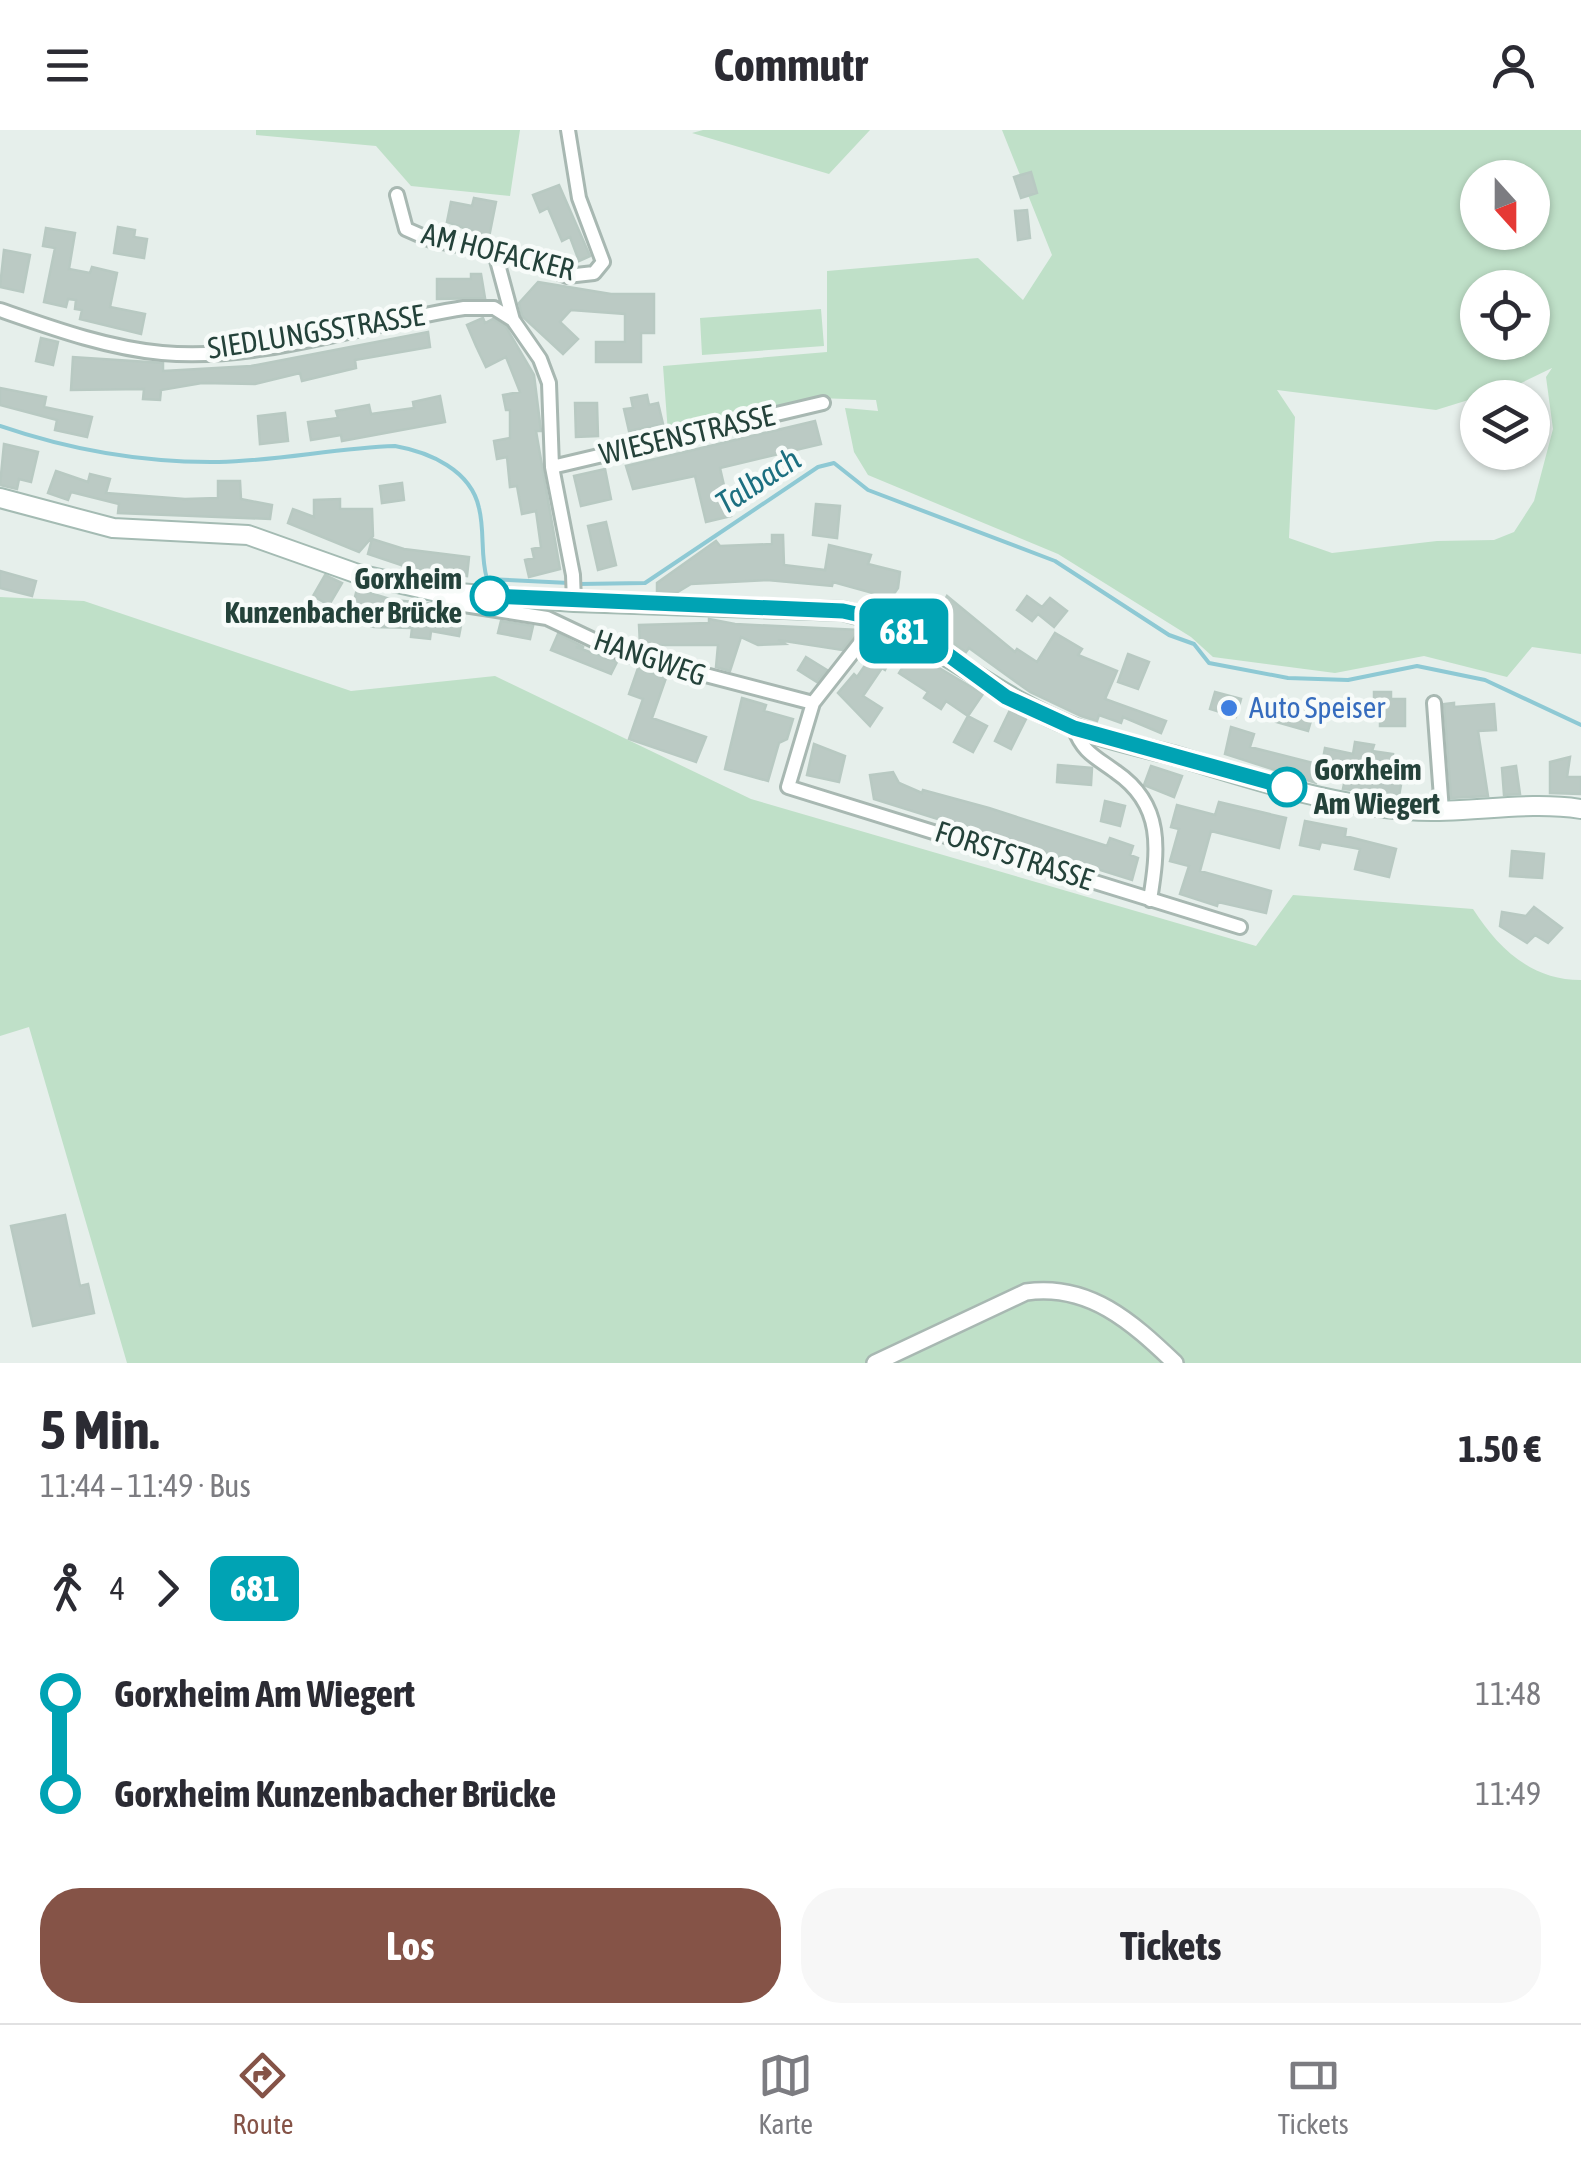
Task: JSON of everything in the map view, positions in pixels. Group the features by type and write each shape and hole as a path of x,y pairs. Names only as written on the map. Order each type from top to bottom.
{"main road":[{"path":"0,498 112,528 248,535 358,574 433,591 826,609 878,619 932,643 1006,697 1074,728 1347,803 1442,811 1525,806 1581,809"}],"street":[{"name":"AM HOFACKER","path":"397,195 406,230 523,258 567,276 594,272 603,262 579,198 568,130"},
{"path":"495,253 513,320 540,358 548,383 552,466 574,596"},
{"name":"SIEDLUNGSSTRASSE","path":"0,310 65,332 166,354 251,350 464,308 494,308 513,320"},
{"name":"WIESENSTRASSE","path":"552,466 823,403"},
{"name":"HANGWEG","path":"433,591 464,605 547,618 621,652 812,703"},
{"path":"812,703 878,619"},
{"name":"FORSTSTRASSE","path":"812,703 788,786 1240,927"},
{"path":"1434,703 1442,811"},
{"path":"1074,728 1084,751 1130,784 1155,824 1159,849 1150,900"},
{"path":"875,1363 1026,1292 1046,1289 1105,1304 1175,1363"}],"green space":[{"path":"256,130 520,130 510,196 411,186 376,146 256,135"},
{"path":"870,130 829,174 692,133"},
{"path":"1002,130 1581,130 1581,654 1532,647 1507,677 1424,656 1335,673 1213,657 1191,637 1058,554 868,475 854,452 845,408 878,411 876,400 817,398 668,433 663,366 827,352 827,271 978,258 1023,300 1052,255","holes":["1552,368 1546,377 1550,380 1553,429 1550,470 1542,470 1534,501 1514,532 1494,540 1437,541 1332,553 1289,538 1295,417 1277,390 1436,410 1460,403 1460,380 1527,380"]},
{"path":"821,309 824,346 702,355 700,318"},
{"path":"0,597 84,601 351,691 495,676 751,799 1256,946 1293,895 1473,909 1493,937 1531,968 1563,979 1581,980 1581,1363 127,1363 29,1027 0,1036"}],"building":[{"path":"1031,172 1037,193 1021,198 1014,177"},
{"path":"559,185 590,256 579,261 570,237 562,241 548,208 540,212 533,195"},
{"path":"474,198 496,202 489,237 447,222 451,202 472,206"},
{"path":"1027,210 1030,238 1018,240 1015,211"},
{"path":"118,227 135,230 134,237 147,239 144,258 114,253"},
{"path":"46,228 75,233 69,269 90,273 92,267 117,273 110,307 145,314 141,334 80,319 82,310 75,309 76,300 68,299 66,307 44,302 55,248 43,246"},
{"path":"4,250 30,255 23,292 0,287"},
{"path":"471,274 481,274 485,298 437,299 437,279 471,279"},
{"path":"538,282 611,294 654,294 654,333 641,333 641,362 596,362 596,342 625,342 625,314 571,310 560,322 578,339 563,354 522,316 519,303"},
{"path":"483,318 485,323 493,319 506,327 534,375 541,431 536,431 560,569 529,577 525,560 534,558 532,549 541,547 536,511 522,514 517,486 510,487 507,457 497,459 494,441 510,438 510,410 506,410 503,395 520,392 506,357 486,367 467,325"},
{"path":"428,332 430,347 355,360 356,368 302,381 300,373 255,384 202,383 161,390 160,400 143,399 144,389 71,390 73,357 163,363 163,371 251,366"},
{"path":"41,338 58,342 53,365 36,361"},
{"path":"0,388 46,397 44,407 92,417 87,437 55,430 57,420 0,405"},
{"path":"647,395 649,405 658,403 663,424 629,431 624,409 633,408 631,398"},
{"path":"440,396 445,422 342,441 341,435 311,440 308,422 338,418 336,411 369,405 371,414 414,408 413,402"},
{"path":"575,403 597,403 598,436 576,437"},
{"path":"285,413 288,441 260,444 258,416"},
{"path":"815,421 821,444 720,468 731,516 706,522 695,476 633,489 626,466"},
{"path":"4,444 38,452 31,482 19,479 17,489 0,485"},
{"path":"605,469 611,499 581,506 574,476"},
{"path":"56,471 88,482 90,474 110,479 106,493 185,499 218,498 218,481 240,481 241,499 272,505 270,519 118,513 119,504 71,492 68,500 48,493"},
{"path":"402,483 404,500 382,503 380,486"},
{"path":"340,499 340,509 372,509 373,536 359,552 288,523 293,509 314,517 314,500"},
{"path":"816,504 840,506 837,538 813,535"},
{"path":"606,522 616,565 598,570 588,526"},
{"path":"772,535 783,535 784,565 825,570 829,545 871,555 868,564 900,572 898,588 891,598 833,582 832,586 767,580 691,584 676,593 657,591 657,583 716,541 720,546 772,544"},
{"path":"372,539 404,549 469,557 467,576 413,569 368,554"},
{"path":"0,571 36,581 32,596 0,588"},
{"path":"325,575 342,583 329,605 313,596"},
{"path":"357,589 393,600 436,604 463,615 459,636 431,631 430,639 411,637 412,628 374,627 349,620"},
{"path":"947,596 1015,652 1017,649 1037,662 1055,633 1082,649 1078,655 1117,671 1105,699 1166,721 1161,733 1123,717 1121,723 1099,715 1097,721 1081,716 1030,692 969,648 966,652 930,627"},
{"path":"1027,596 1042,607 1050,598 1067,611 1054,627 1038,614 1032,621 1017,610"},
{"path":"709,619 735,624 858,630 842,650 778,640 785,644 758,645 741,637 730,671 716,667 718,645 640,645 639,625 709,623"},
{"path":"501,621 533,626 530,639 498,633"},
{"path":"558,634 584,647 576,647 617,662 611,674 551,650"},
{"path":"884,638 898,644 885,670 882,668 863,696 882,708 870,726 838,693 854,674 857,677"},
{"path":"912,652 983,694 968,716 946,701 941,709 924,698 928,692 899,673"},
{"path":"1128,654 1149,662 1138,689 1118,682"},
{"path":"806,657 827,670 817,682 798,670"},
{"path":"638,668 666,678 652,718 706,737 696,762 629,739 643,699 629,694"},
{"path":"1215,692 1241,699 1236,717 1210,709"},
{"path":"1374,692 1391,692 1391,699 1405,699 1405,726 1380,726 1380,705 1374,705"},
{"path":"742,698 766,705 764,711 793,719 787,739 779,743 768,781 725,769"},
{"path":"1282,698 1315,707 1308,731 1276,722"},
{"path":"1454,703 1454,707 1494,704 1496,730 1478,731 1488,796 1451,798 1444,704"},
{"path":"1010,710 1026,719 1011,749 995,741"},
{"path":"968,716 987,726 973,752 954,742"},
{"path":"1231,727 1254,734 1250,747 1321,765 1316,783 1225,754"},
{"path":"1355,742 1374,745 1372,751 1393,754 1389,777 1402,779 1399,796 1343,789 1348,764 1323,759 1325,748 1353,754"},
{"path":"814,744 845,756 839,782 807,775"},
{"path":"1570,757 1567,777 1581,777 1581,794 1550,793 1550,762"},
{"path":"1058,765 1092,768 1091,785 1057,782"},
{"path":"1151,766 1182,776 1174,797 1144,785"},
{"path":"1516,766 1520,794 1504,795 1502,768"},
{"path":"893,772 899,783 922,793 923,790 989,808 1107,846 1110,838 1133,846 1130,855 1138,858 1132,880 874,799 870,775"},
{"path":"1105,801 1125,806 1120,826 1101,821"},
{"path":"1219,802 1286,818 1279,848 1211,831 1200,871 1271,891 1266,913 1218,902 1217,906 1180,894 1189,866 1170,861 1179,829 1171,827 1177,805 1215,815"},
{"path":"1305,821 1346,829 1345,836 1396,849 1389,877 1355,869 1360,849 1321,842 1319,849 1300,845"},
{"path":"1512,851 1544,854 1542,878 1510,876"},
{"path":"1534,907 1562,928 1548,943 1535,935 1527,943 1500,926 1502,912 1526,916"},
{"path":"65,1215 80,1286 88,1284 94,1313 33,1326 11,1226"}],"waterway":[{"name":"Talbach","path":"0,426 81,448 191,462 241,461 373,447 408,449 447,465 467,483 481,517 487,579 569,583"},
{"name":"Talbach","path":"579,584 645,583 818,467 834,463 868,490 1055,561 1169,635 1194,644 1209,663 1288,678 1348,680 1417,666 1485,680 1581,725"}],"bus line":[{"name":"681","path":"490,596 826,609 878,619 932,643 1006,697 1074,728 1287,787"}],"place":[{"name":"Gorxheim Kunzenbacher Brücke","path":"490,596"},
{"name":"Auto Speiser","path":"1229,708"},
{"name":"Gorxheim Am Wiegert","path":"1287,787"}]}
